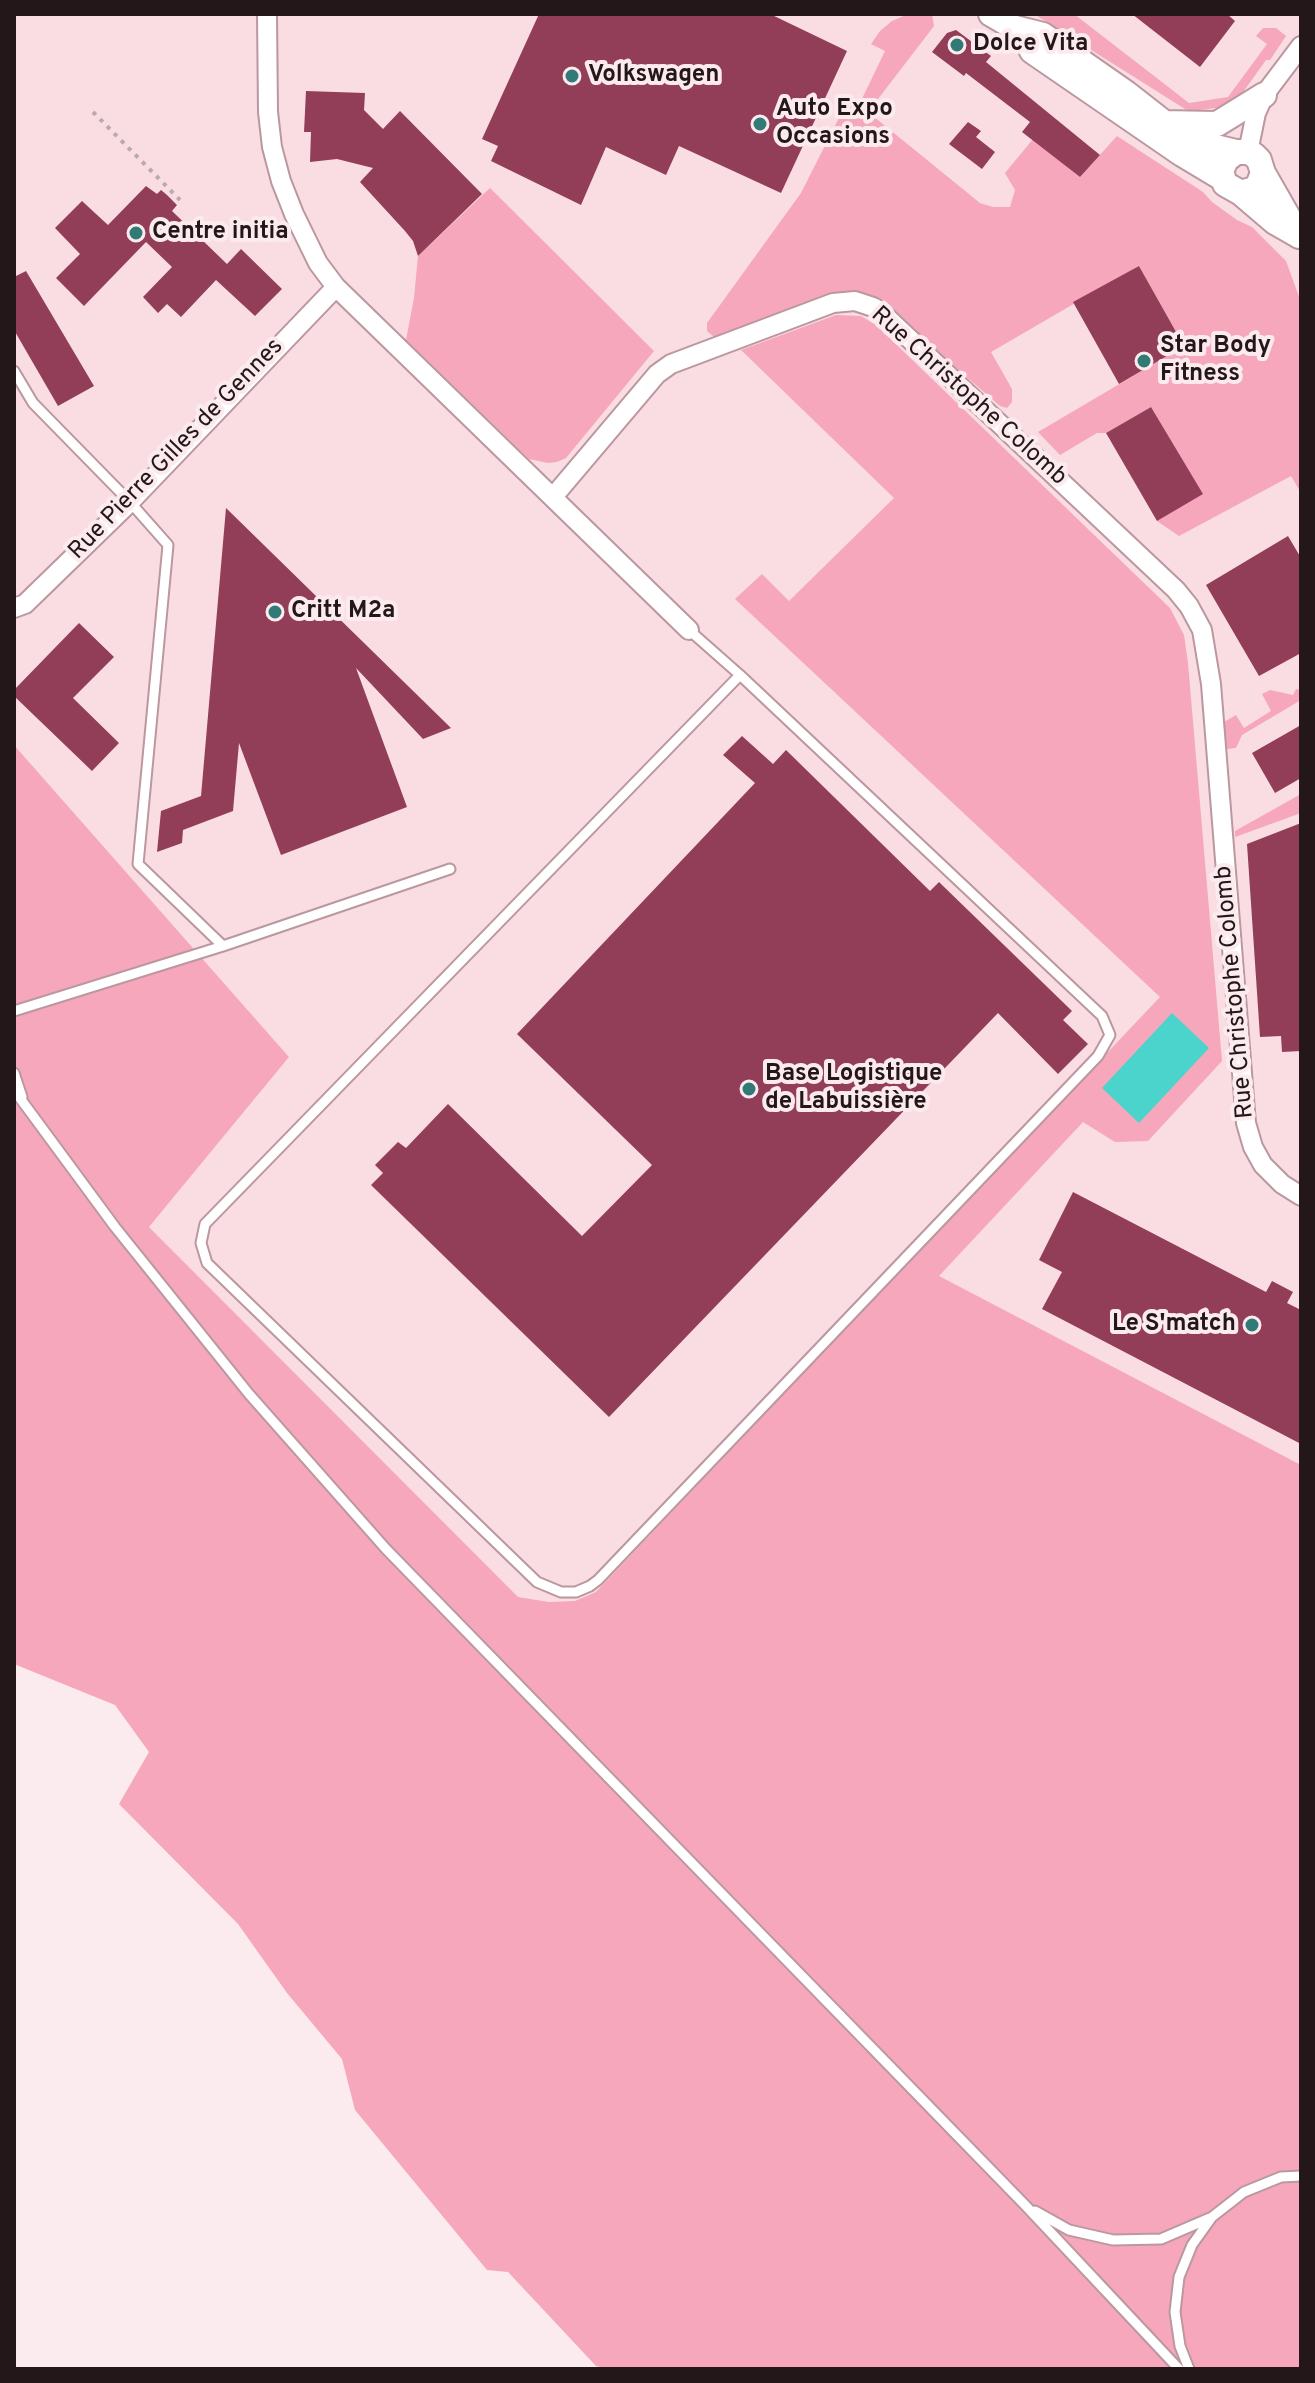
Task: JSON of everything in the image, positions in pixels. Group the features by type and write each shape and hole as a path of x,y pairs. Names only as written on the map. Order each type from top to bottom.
{"main road":[{"path":"991,14 1022,30 1043,35 1186,140 1242,152 1259,160 1263,173 1300,236"},
{"path":"1022,30 1032,51 1222,178 1229,189 1241,193 1275,222 1300,236"},
{"path":"1162,123 1217,124 1264,95"},
{"path":"1222,178 1223,165 1242,152"},
{"path":"1241,193 1257,188 1263,173"}],"street":[{"path":"267,14 268,112 278,170 305,239 318,263 336,287 689,630"},
{"path":"1242,152 1264,95 1301,46"},
{"name":"Rue Pierre Gilles de Gennes","path":"14,608 25,604 130,502 336,287"},
{"name":"Rue Christophe Colomb","path":"553,497 657,374 671,364 833,303 855,301 881,312 1176,590 1202,630 1211,684 1246,1123 1253,1147 1263,1165 1282,1184 1301,1196"}],"lane":[{"path":"14,371 33,403 168,545 138,864 223,946"},
{"path":"689,630 740,675 1102,1016 1110,1035 1098,1056 598,1580 576,1592 561,1592 537,1582 241,1296 207,1263 201,1243 205,1224 740,675"},
{"path":"14,1011 223,946 450,869"},
{"path":"14,1073 24,1104"},
{"path":"14,1090 115,1227 240,1382 386,1549 1025,2205 1179,2369"},
{"path":"1025,2205 1069,2230 1113,2240 1161,2239 1212,2217 1244,2192 1281,2177 1301,2176"},
{"path":"1189,2369 1180,2346 1175,2312 1179,2277 1192,2245 1212,2217"}],"path":[{"path":"93,112 180,200"}],"shaded area":[{"path":"14,14 1301,14 1301,1465 938,1277 557,1637 149,1227 289,1057 14,745"},
{"path":"932,14 934,26 868,112 980,203 1010,207 1015,190 1005,173 1033,139 1080,177 1117,136 1203,192 1237,220 1252,227 1286,261 1301,302 1301,493 1291,476 1179,536 1157,521 1202,493 1151,407 1060,455 1038,432 1184,346 1139,266 991,352 1012,389 1012,402 1007,408 1000,406 872,295 832,292 714,337 707,331 707,323 801,193 849,98 860,103 885,51 871,44 880,31 906,15"},
{"path":"1034,14 1074,14 1189,103 1228,97 1267,44 1256,36 1263,28 1276,28 1286,36 1241,95 1223,107 1192,111"},
{"path":"490,188 654,351 566,458 557,462 529,459 406,340 418,256"},
{"path":"836,315 861,316 876,325 1170,608 1184,635 1222,1061 1148,1141 1115,1142 1083,1122 939,1276 1301,1465 1301,2369 609,2369 596,2366 508,2272 487,2270 355,2110 342,2059 287,1993 238,1924 119,1804 149,1752 115,1705 14,1664 14,745 289,1057 149,1227 518,1597 549,1602 575,1601 596,1592 1160,997 735,599 762,574 789,601 894,498 741,350"},
{"path":"1296,689 1301,690 1301,700 1242,735 1236,748 1226,749 1224,722 1236,715 1244,728 1271,711 1262,694 1270,690 1293,695"},
{"path":"1301,794 1301,813 1235,837 1235,831"}],"water":[{"path":"1172,1013 1209,1048 1139,1123 1102,1088"}],"building":[{"path":"539,14 770,14 847,51 781,193 679,146 666,175 606,147 581,205 491,161 498,146 482,139"},
{"path":"1132,14 1227,14 1235,21 1200,67"},
{"path":"956,30 991,56 986,62 1100,155 1080,177 1022,132 1030,122 966,73 964,76 932,52 947,33"},
{"path":"306,91 365,93 364,110 383,129 400,111 482,194 418,256 413,241 360,182 373,168 337,159 310,162 311,132 304,132"},
{"path":"968,122 981,131 976,137 995,152 982,169 949,144"},
{"path":"146,186 157,194 161,190 167,195 177,205 172,211 227,264 241,249 282,289 255,316 216,280 181,317 167,304 158,313 143,297 172,267 146,242 84,306 56,278 80,254 55,228 82,201 108,225"},
{"path":"1139,266 1184,346 1119,384 1073,302"},
{"path":"26,271 94,386 58,406 14,330 14,277"},
{"path":"1151,407 1203,494 1157,521 1106,433"},
{"name":"Critt M2a","path":"226,508 451,728 423,739 356,668 407,807 281,855 239,743 233,811 183,830 182,843 157,852 161,811 201,796"},
{"path":"1288,536 1301,558 1301,653 1259,676 1206,585"},
{"path":"79,623 114,657 73,698 119,743 92,771 14,696 14,690"},
{"path":"1301,725 1301,778 1275,793 1252,753"},
{"name":"Base Logistique de Labuissière","path":"742,736 773,764 786,750 930,891 939,882 1072,1011 1063,1020 1088,1044 1058,1074 998,1013 609,1417 371,1185 383,1173 375,1165 398,1142 406,1148 448,1104 582,1236 652,1165 517,1034 755,783 723,755"},
{"path":"1301,823 1301,1051 1282,1052 1281,1036 1260,1037 1247,844"},
{"path":"1073,1192 1266,1292 1272,1281 1293,1292 1287,1303 1301,1310 1301,1444 1042,1309 1062,1272 1039,1260"}],"place":[{"name":"Dolce Vita","path":"957,45"},
{"name":"Volkswagen","path":"572,76"},
{"name":"Auto Expo Occasions","path":"760,124"},
{"name":"Centre initia","path":"136,233"},
{"name":"Star Body Fitness","path":"1144,361"},
{"name":"Critt M2a","path":"275,612"},
{"name":"Base Logistique de Labuissière","path":"749,1089"},
{"name":"Le S'match","path":"1252,1325"}]}
